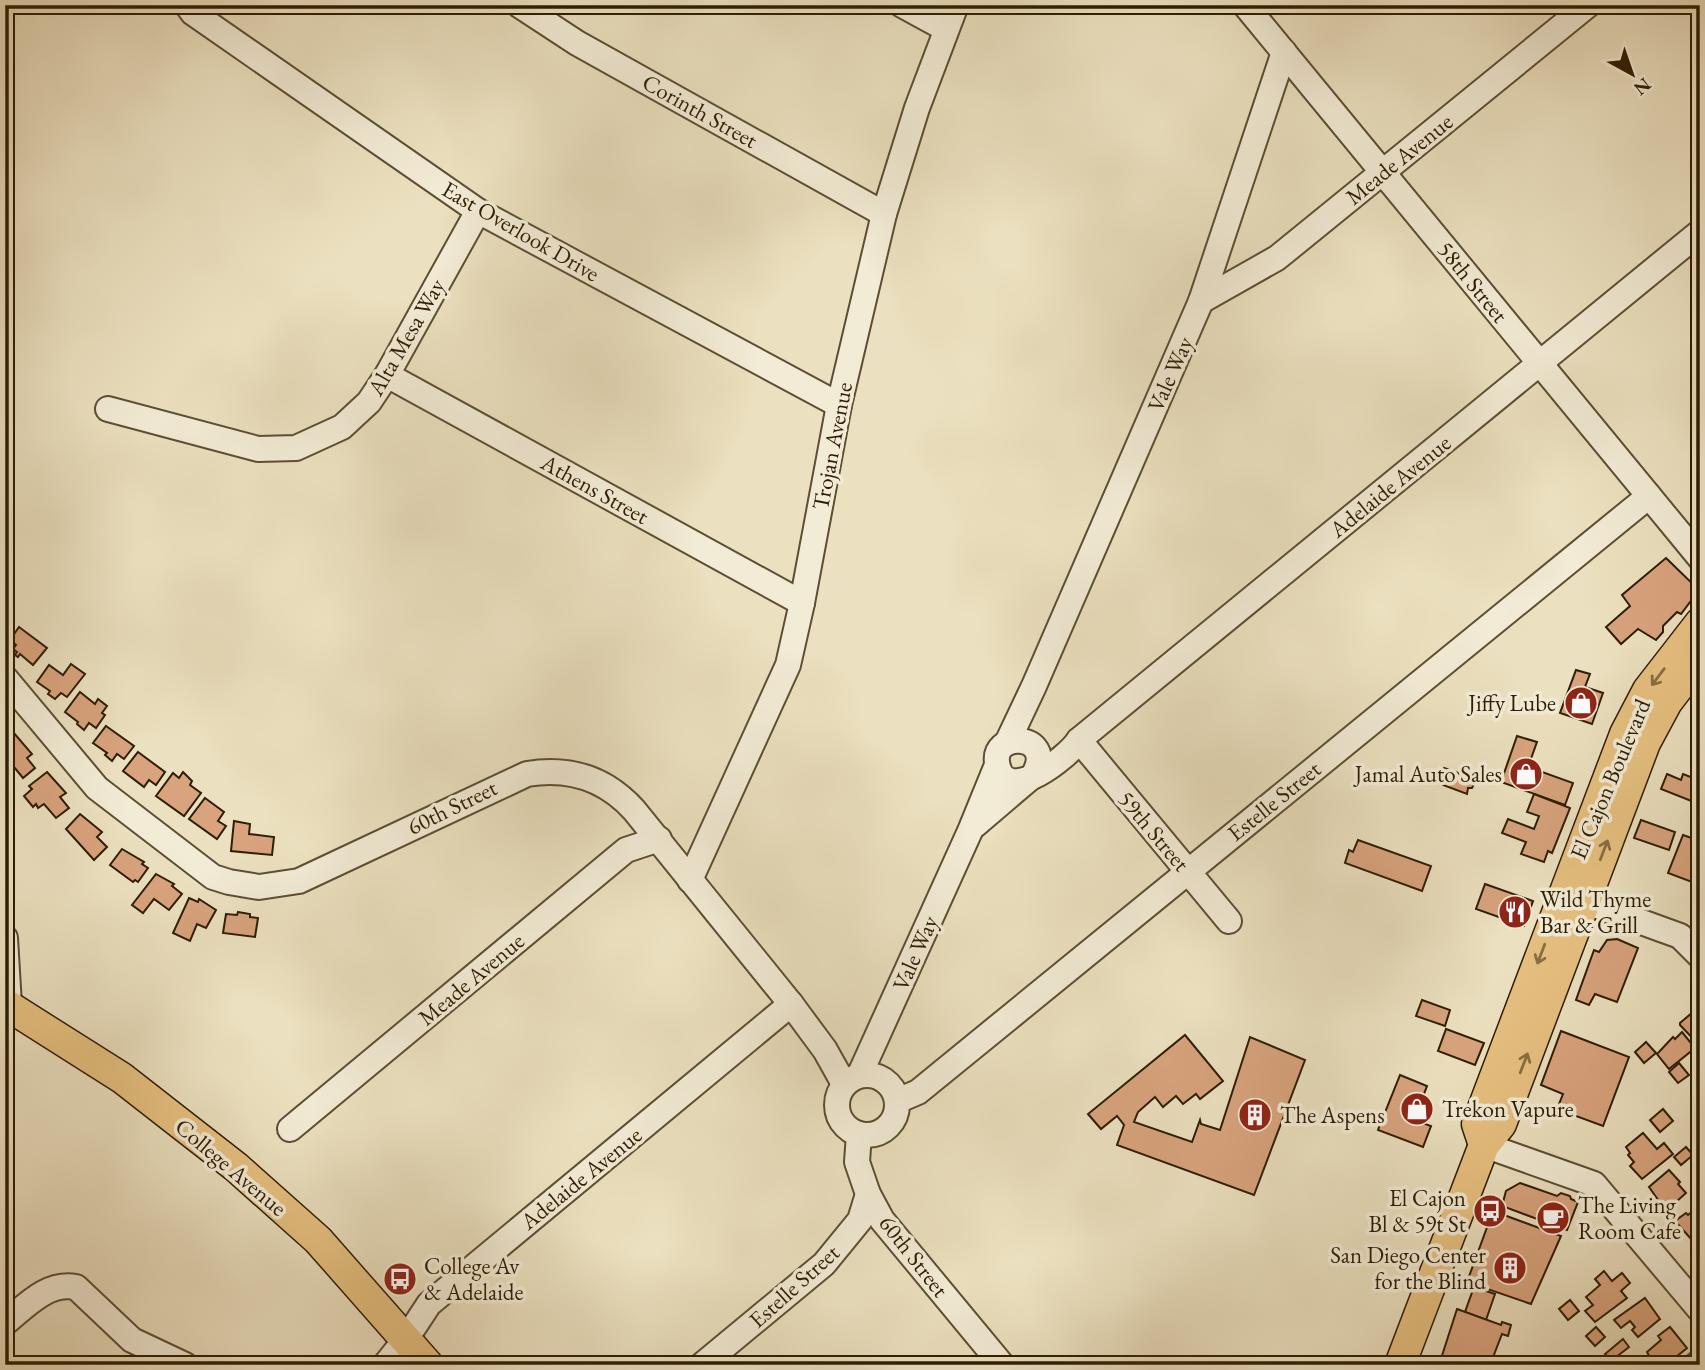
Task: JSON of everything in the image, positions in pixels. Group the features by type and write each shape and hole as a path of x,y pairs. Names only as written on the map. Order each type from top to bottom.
{"main road":[{"name":"El Cajon Boulevard","path":"1400,1365 1483,1145 1501,1124 1574,898 1645,743 1696,643"},
{"name":"College Avenue","path":"7,1004 122,1078 236,1167 318,1240 428,1365"}],"street":[{"name":"East Overlook Drive","path":"187,5 204,21 478,211 839,405"},
{"name":"Corinth Street","path":"519,5 577,43 884,214"},
{"path":"902,5 946,29"},
{"name":"Trojan Avenue","path":"690,880 788,664 839,405 884,214 917,108 956,5"},
{"name":"58th Street","path":"1245,5 1700,558"},
{"name":"Meade Avenue","path":"1202,301 1277,258 1588,5"},
{"name":"Vale Way","path":"852,1079 970,831 1202,301 1284,52"},
{"name":"Alta Mesa Way","path":"108,409 258,449 296,448 342,427 369,402 387,375 478,211"},
{"name":"Adelaide Avenue","path":"1032,776 1047,770 1074,748 1079,740 1700,232"},
{"name":"Athens Street","path":"387,375 802,603"},
{"name":"Estelle Street","path":"897,1101 918,1092 1649,496"},
{"name":"60th Street","path":"5,678 97,788 213,877 229,882 259,887 299,881 512,779 542,771 573,773 603,784 625,800 659,839 825,1050 852,1079"},
{"name":"Vale Way","path":"970,831 1032,776 1039,761 1035,748 1034,687"},
{"path":"1032,776 1023,781 1004,777 1002,754 1019,740 1035,748"},
{"name":"Adelaide Avenue","path":"1035,748 1079,740"},
{"name":"59th Street","path":"1079,740 1229,921"},
{"name":"Meade Avenue","path":"290,1129 626,850 659,839"},
{"path":"1574,898 1680,936 1700,956"},
{"path":"5,938 7,1004"},
{"name":"Adelaide Avenue","path":"385,1365 429,1304 791,1004"},
{"path":"877,1076 891,1086 897,1101 895,1116 887,1128 874,1134 859,1134 845,1127 837,1114 837,1098 852,1079 877,1076"},
{"name":"60th Street","path":"859,1134 857,1162 868,1194 882,1220 1000,1364"},
{"path":"1483,1145 1594,1184 1700,1310"},
{"name":"Estelle Street","path":"702,1365 824,1264 860,1220 868,1194"},
{"path":"5,1323 42,1293 55,1286 76,1287 132,1340 185,1365"}],"building":[{"path":"1666,558 1699,590 1681,614 1677,612 1663,626 1663,632 1656,640 1638,629 1621,644 1606,627 1630,606 1622,595"},
{"path":"19,627 47,648 33,665 20,654 18,657 15,655 17,652 13,649 16,645 10,640"},
{"path":"71,664 85,674 67,697 61,693 55,699 48,694 50,691 37,682 49,665 63,675"},
{"name":"Jiffy Lube","path":"1576,670 1590,674 1585,687 1603,693 1592,724 1560,713"},
{"path":"80,692 95,704 98,699 107,706 102,713 105,715 96,728 89,723 84,730 65,712"},
{"path":"106,726 134,746 124,759 117,754 112,761 105,755 107,753 93,743"},
{"path":"13,732 32,754 27,758 35,768 23,778 5,756 5,739"},
{"name":"Jamal Auto Sales","path":"1517,736 1537,742 1528,767 1573,783 1565,805 1501,782"},
{"path":"138,752 165,772 156,785 149,780 144,787 123,771"},
{"path":"1444,768 1476,779 1472,788 1468,788 1467,794 1443,785 1445,780 1440,777"},
{"path":"47,772 66,793 60,797 69,808 56,818 44,804 38,808 36,804 33,807 24,796 32,789 29,786"},
{"path":"183,772 192,781 190,785 201,793 184,816 156,796 173,773 179,778"},
{"path":"1667,774 1681,780 1683,774 1696,779 1697,786 1700,787 1699,804 1661,789"},
{"path":"1534,794 1570,808 1552,853 1548,851 1544,862 1521,854 1526,842 1502,833 1508,819 1534,829 1539,816 1527,812"},
{"path":"205,798 224,812 218,821 226,826 217,839 189,819"},
{"path":"80,814 102,832 97,837 107,847 94,860 66,829"},
{"path":"1641,820 1675,832 1669,850 1634,838"},
{"path":"234,821 250,824 249,834 274,837 272,855 231,851"},
{"path":"1683,835 1700,841 1700,860 1692,882 1668,873"},
{"path":"1358,840 1431,866 1422,891 1345,863 1349,850 1353,852"},
{"path":"122,849 144,862 142,864 148,868 138,882 133,882 110,865"},
{"path":"156,874 174,884 172,886 182,894 169,910 154,899 143,913 132,905"},
{"path":"1485,884 1533,901 1524,926 1476,909"},
{"path":"189,898 198,902 199,899 216,910 206,928 197,924 190,941 173,933"},
{"path":"238,912 258,918 255,937 223,933 226,914 237,915"},
{"path":"1617,939 1638,948 1617,1002 1595,994 1589,1005 1576,1000 1594,950 1599,952 1607,940"},
{"path":"1422,1000 1450,1010 1445,1026 1416,1016"},
{"path":"1693,1012 1700,1015 1698,1044 1680,1025"},
{"path":"1446,1029 1484,1043 1475,1065 1438,1051"},
{"path":"1561,1031 1629,1057 1603,1126 1557,1109 1563,1094 1541,1085"},
{"path":"1682,1032 1695,1048 1669,1069 1657,1054 1673,1037 1675,1039"},
{"name":"The Aspens","path":"1185,1035 1223,1081 1200,1099 1196,1094 1183,1104 1176,1096 1163,1107 1155,1097 1138,1112 1134,1122 1192,1142 1200,1120 1201,1124 1220,1130 1250,1037 1305,1060 1254,1195 1117,1145 1124,1125 1117,1116 1101,1129 1088,1114"},
{"path":"1646,1042 1656,1053 1644,1063 1635,1052"},
{"path":"1679,1063 1689,1075 1678,1083 1669,1072"},
{"path":"1400,1075 1427,1086 1414,1120 1431,1126 1423,1147 1378,1130"},
{"path":"1663,1109 1673,1121 1660,1132 1650,1120"},
{"path":"1643,1133 1657,1149 1664,1143 1673,1154 1642,1179 1630,1166 1634,1162 1626,1147"},
{"path":"1686,1147 1693,1155 1681,1165 1674,1157"},
{"path":"1669,1170 1686,1193 1666,1211 1649,1187"},
{"name":"The Living Room Cafe","path":"1520,1183 1557,1196 1561,1193 1578,1202 1567,1230 1502,1206 1506,1191"},
{"path":"1700,1200 1700,1233 1692,1240 1675,1221 1694,1210 1692,1207"},
{"name":"San Diego Center for the Blind","path":"1493,1211 1561,1236 1531,1304 1467,1282"},
{"path":"1604,1271 1612,1281 1622,1273 1630,1283 1621,1291 1627,1298 1595,1322 1585,1311 1593,1305 1586,1297 1600,1285 1595,1279"},
{"path":"1474,1287 1495,1294 1486,1320 1465,1312"},
{"path":"1645,1298 1660,1319 1638,1337 1632,1330 1635,1327 1630,1321 1621,1328 1614,1320"},
{"path":"1570,1300 1579,1311 1568,1320 1559,1309"},
{"name":"San Diego Center for the Blind","path":"1457,1309 1501,1325 1502,1322 1511,1325 1508,1336 1502,1334 1490,1365 1439,1365"},
{"path":"1596,1327 1605,1337 1595,1346 1586,1336"},
{"path":"1670,1327 1687,1348 1666,1365 1654,1365 1647,1352 1661,1340 1658,1336"},
{"path":"1623,1339 1629,1347 1611,1361 1605,1354"}],"place":[{"name":"Jiffy Lube","path":"1581,703"},
{"name":"Jamal Auto Sales","path":"1526,774"},
{"name":"Wild Thyme Bar & Grill","path":"1515,912"},
{"name":"Trekon Vapure","path":"1417,1109"},
{"name":"The Aspens","path":"1255,1115"},
{"name":"El Cajon Bl & 59t St","path":"1490,1211"},
{"name":"The Living Room Cafe","path":"1553,1218"},
{"name":"San Diego Center for the Blind","path":"1510,1268"},
{"name":"College Av & Adelaide","path":"400,1279"}]}
